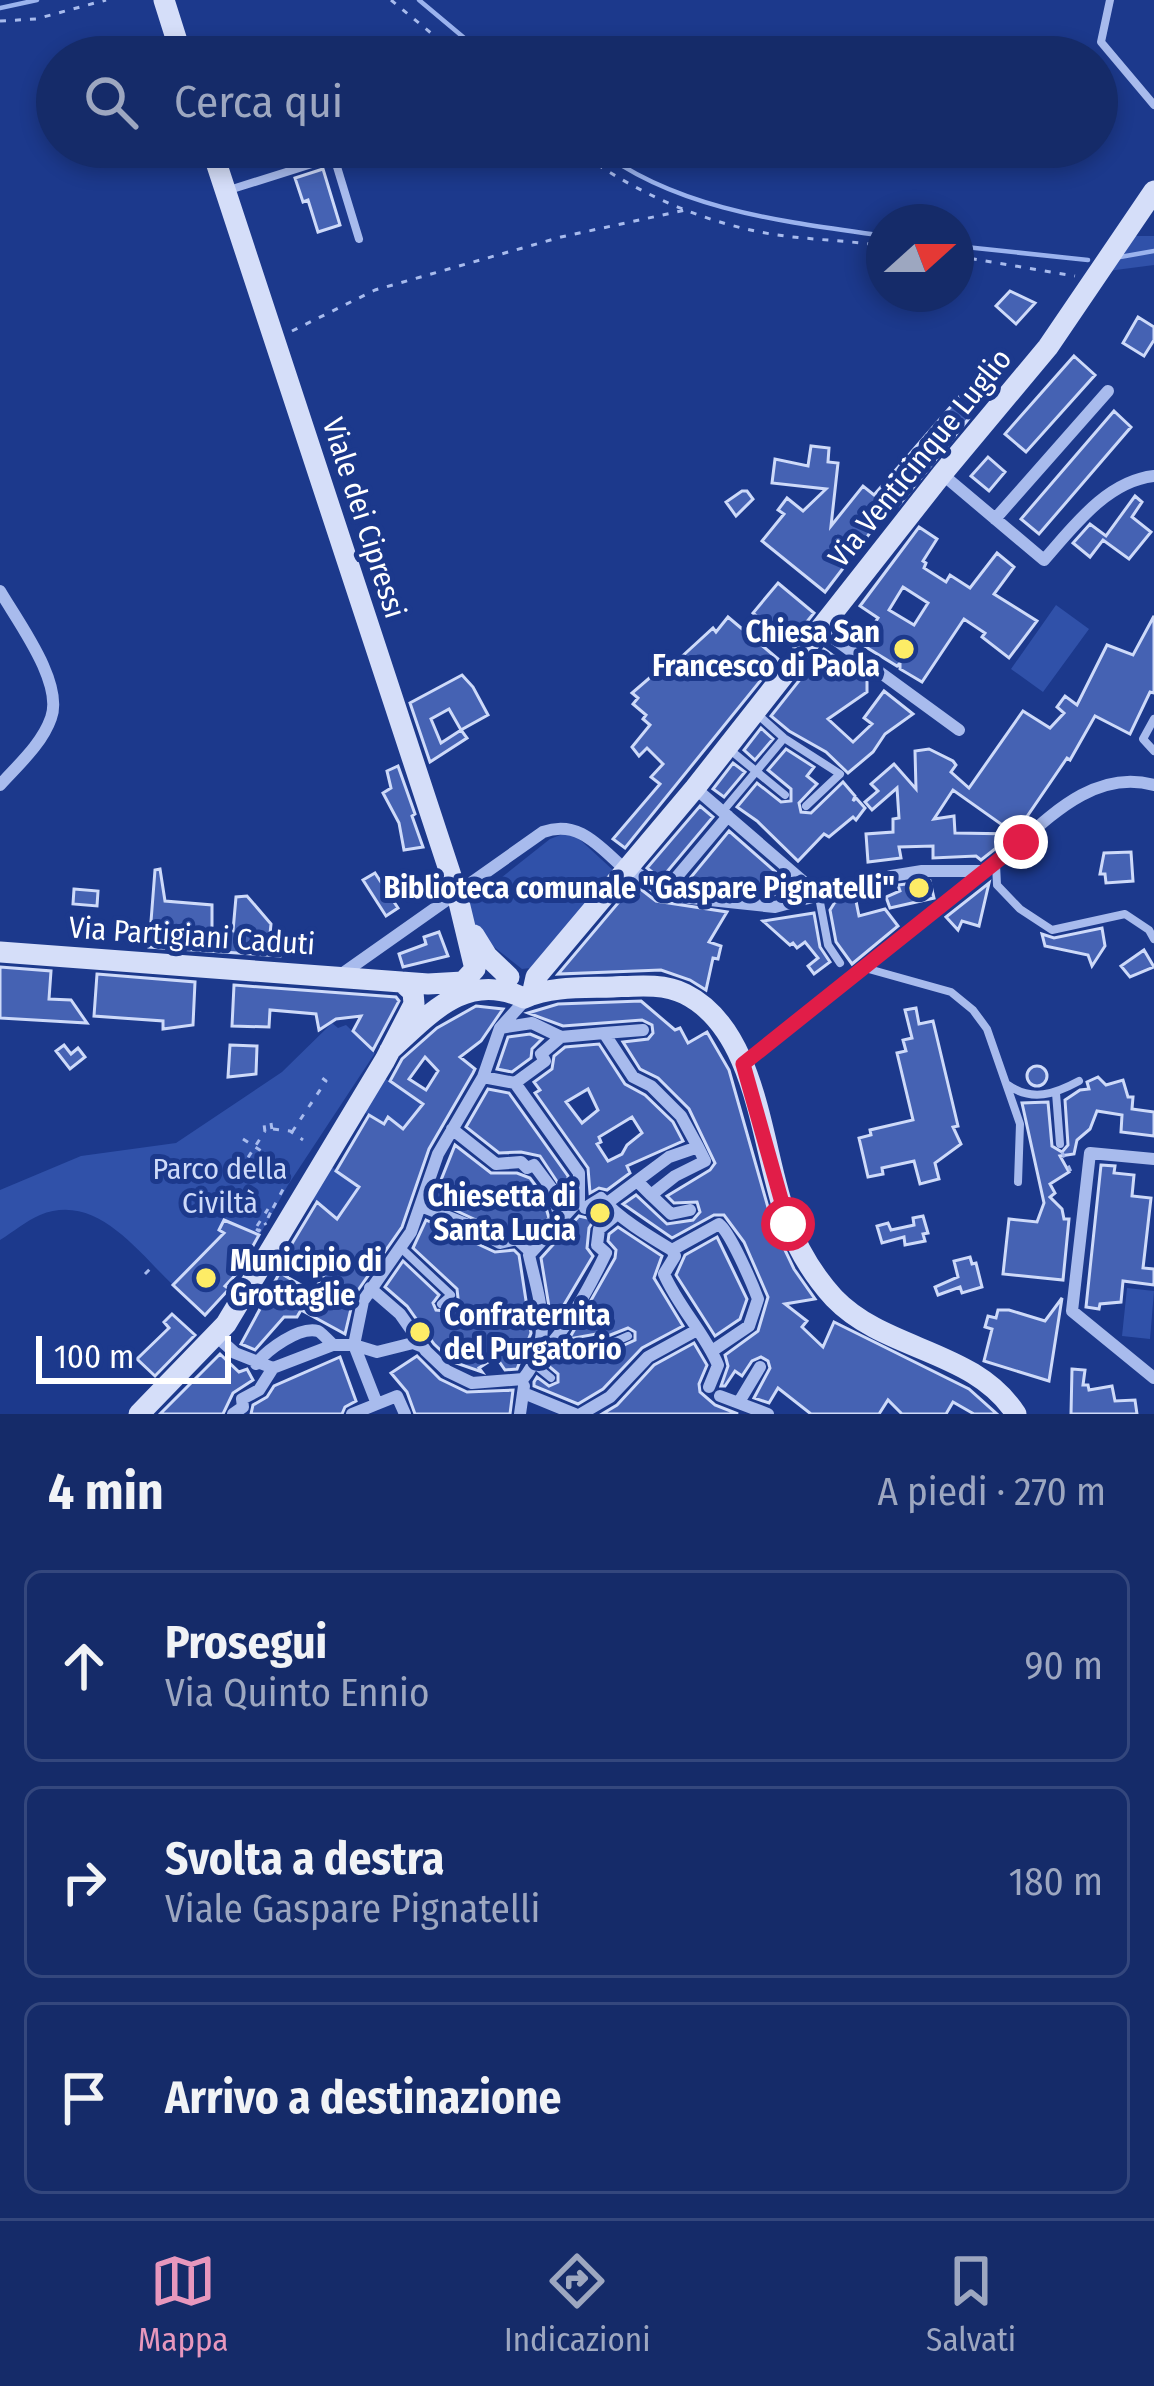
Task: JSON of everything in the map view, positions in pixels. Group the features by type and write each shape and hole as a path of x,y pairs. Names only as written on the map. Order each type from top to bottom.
{"street":[{"path":"164,0 175,36"},
{"name":"Viale dei Cipressi","path":"218,168 459,901"},
{"name":"Via Venticinque Luglio","path":"536,987 1048,347 1154,191"},
{"path":"995,519 1108,391"},
{"path":"942,474 1044,560 1090,509 1136,478 1154,476"},
{"path":"0,591 53,684 53,716 33,749 0,785"},
{"path":"822,630 958,730"},
{"path":"743,1064 1053,813 1077,797 1122,781 1154,785"},
{"path":"695,788 819,895"},
{"path":"664,892 725,814"},
{"path":"338,976 459,901 531,839 558,827 582,832 664,892 776,907 922,871 990,867"},
{"path":"459,901 487,956 509,976"},
{"path":"456,984 469,980 475,969 459,901"},
{"name":"Via Partigiani Caduti","path":"0,952 338,976 406,986 427,1010 442,1005"},
{"path":"144,1413 216,1336 390,1050 406,986 484,985 528,975 536,987"},
{"path":"390,1050 442,1005 469,992 629,986 682,992 703,1005 743,1064 788,1224 820,1280 862,1320 994,1386 1016,1414"},
{"path":"376,1404 354,1345 363,1301 423,1207 431,1172 483,1077 500,1028 536,987"},
{"path":"500,1028 532,1023 561,1037 643,1030"},
{"path":"604,1033 633,1077 652,1086 681,1116 705,1161 651,1195"},
{"path":"515,1083 545,1060 541,1054 561,1037"},
{"path":"483,1077 515,1083 579,1173 582,1204 599,1229"},
{"path":"452,1129 496,1164 534,1165 552,1189 560,1220"},
{"path":"537,1360 563,1341 606,1253 597,1245 599,1229 611,1210 669,1157 698,1147"},
{"path":"1154,1159 1090,1153 1072,1311 1154,1378"},
{"path":"640,1183 671,1214 690,1210"},
{"path":"531,1252 560,1220 582,1204 599,1199 671,1250 675,1256 664,1274 706,1338 723,1396"},
{"path":"423,1207 500,1243 517,1239 531,1252 543,1309 537,1360 525,1386 520,1414"},
{"path":"671,1250 719,1224 732,1236 740,1266 753,1287 758,1306 749,1326 712,1351"},
{"path":"370,1288 400,1314 447,1371 472,1383 525,1386 578,1414 602,1410 648,1357 697,1330"},
{"path":"256,1364 271,1346 312,1330 333,1345"},
{"path":"216,1336 235,1353 273,1368 333,1345 371,1351"},
{"path":"363,1367 364,1356 371,1351 413,1343 423,1347"},
{"path":"716,1414 723,1396 760,1367"},
{"path":"233,1414 243,1407 242,1399 259,1390 273,1368"},
{"path":"352,1414 397,1396 405,1414"},
{"path":"723,1396 768,1414"}],"lane":[{"path":"1101,36 1110,0"},
{"path":"1118,63 1154,105"},
{"path":"225,191 299,168"},
{"path":"337,168 359,239"},
{"path":"756,713 784,738 840,774 806,806"},
{"path":"1154,719 1143,739 1154,751"},
{"path":"725,814 784,738"},
{"path":"728,748 785,795"},
{"path":"990,867 997,885 1041,926 1052,930 1125,914 1137,919 1154,939"},
{"path":"819,895 828,945 840,962"},
{"path":"864,967 951,992 987,1029 1020,1124 1018,1182"},
{"path":"1006,1084 1019,1093 1056,1093 1079,1082"},
{"path":"1056,1093 1060,1144"},
{"path":"401,1248 452,1295 441,1304"},
{"path":"563,1341 595,1339 598,1349 628,1336"},
{"path":"537,1360 551,1378"}],"path":[{"path":"0,21 36,19 106,0"},
{"path":"391,0 435,36"},
{"path":"601,168 690,209 766,233 866,244"},
{"path":"272,334 293,330 375,290 561,237 690,209"},
{"path":"974,259 1094,279"},
{"path":"292,1132 326,1082 316,1073"},
{"path":"240,1171 265,1131 265,1123 303,1140"},
{"path":"243,1139 272,1158"},
{"path":"1060,1144 1078,1184 1086,1190"},
{"path":"272,1209 262,1218 259,1232 264,1222 272,1224 266,1218 272,1209 287,1181"},
{"path":"250,1210 262,1218"},
{"path":"145,1274 153,1266"}],"green space":[{"path":"1128,236 1154,236 1154,265 1108,271"},
{"path":"1056,605 1089,629 1043,692 1011,669"},
{"path":"576,836 614,871 530,968 522,969 476,933 468,904 550,839"},
{"name":"Parco della Civiltà","path":"332,1023 338,1028 346,1025 375,1053 288,1185 239,1271 188,1269 173,1285 114,1229 79,1211 40,1215 0,1240 0,1190 81,1156 176,1143 282,1072"},
{"path":"383,1077 423,1104 407,1132 389,1117 384,1124 362,1111"},
{"path":"329,1165 359,1187 337,1219 309,1197"},
{"path":"1127,1288 1154,1291 1150,1339 1122,1336"}],"building":[{"path":"323,169 340,225 318,232 295,178"},
{"path":"1010,291 1035,303 1016,324 996,306"},
{"path":"1138,317 1154,327 1154,340 1144,356 1123,343"},
{"path":"1074,356 1095,375 1026,452 1005,434"},
{"path":"961,395 973,406 967,414 970,417 899,505 895,500 825,592 762,541 784,514 778,510 787,498 803,511 826,489 772,483 775,459 808,466 811,446 829,448 828,462 838,463 831,526 863,486 874,495"},
{"path":"1114,411 1131,427 1039,534 1021,519"},
{"path":"988,457 1005,472 989,491 971,476"},
{"path":"742,491 753,499 736,516 726,502"},
{"path":"1135,496 1142,502 1132,517 1151,532 1129,559 1103,540 1090,557 1073,543 1090,524 1106,536"},
{"path":"919,527 937,539 923,561 924,568 946,582 950,575 970,588 997,553 1014,567 994,594 1037,621 1009,658 964,619 922,682 900,669 900,663 897,666 861,644 878,618 860,606","holes":["903,587 928,603 914,625 889,610"]},
{"path":"778,583 814,613 789,644 753,613"},
{"path":"1154,616 1154,693 1150,692 1130,734 1095,716 1070,760 1067,758 1015,834 953,790 934,819 954,816 955,833 1014,834 981,860 976,856 933,858 933,846 899,847 901,858 868,862 866,834 893,832 893,819 899,818 897,788 872,810 865,802 878,791 871,784 894,764 916,789 915,751 929,749 953,761 956,765 951,772 969,788 1023,711 1050,728 1064,713 1057,707 1065,696 1077,705 1107,645 1133,655"},
{"path":"728,617 778,659 625,848 613,839 660,784 651,777 663,764 647,748 639,756 632,747 650,725 633,704 638,698 632,693 661,668 665,672 713,628 716,632"},
{"path":"824,649 867,680 867,692 828,719 853,742 872,724 864,718 884,691 913,714 885,734 873,752 848,773 826,752 771,716"},
{"path":"462,675 488,715 461,730 467,738 430,762 410,703","holes":["449,709 461,730 441,743 431,719"]},
{"path":"761,728 773,739 755,760 744,750"},
{"path":"786,749 814,767 807,776 817,784 799,803 801,812 811,813 843,782 855,796 853,801 856,798 865,808 856,820 853,817 829,837 824,834 798,861 737,807 757,783 781,802 791,801 791,789 768,770"},
{"path":"733,763 745,772 724,797 713,789"},
{"path":"398,766 423,847 404,850 399,823 383,793 391,788 387,771"},
{"path":"700,806 713,817 661,879 647,868"},
{"path":"729,831 786,881 774,895 728,891 714,885 705,889 691,877"},
{"path":"1131,852 1133,881 1106,883 1105,874 1100,874 1104,853"},
{"path":"160,869 165,901 212,905 212,930 233,931 236,897 247,896 271,924 270,934 281,935 280,956 149,947 155,870"},
{"path":"375,873 398,908 386,916 363,880"},
{"path":"930,881 934,898 890,908 886,897 900,891 898,885"},
{"path":"989,883 979,926 962,921 958,930 946,917"},
{"path":"634,884 656,901 727,912 709,942 721,946 718,959 713,958 706,990 661,970 558,974"},
{"path":"74,889 98,891 97,906 73,904"},
{"path":"855,896 859,916 885,909 898,926 852,964 836,942 830,910 835,902"},
{"path":"814,913 820,947 830,962 814,974 808,966 818,958 805,942 797,948 790,945 763,921"},
{"path":"1102,928 1105,946 1092,966 1088,955 1045,946 1042,934 1054,938"},
{"path":"439,932 448,956 403,967 399,954 426,944 424,937"},
{"path":"1144,950 1154,967 1130,977 1121,966"},
{"path":"0,967 51,971 49,999 71,1000 87,1023 0,1018"},
{"path":"97,974 195,982 193,1025 163,1029 163,1021 94,1016"},
{"path":"234,985 396,997 399,1001 373,1050 353,1031 361,1016 336,1019 319,1030 316,1014 270,1010 269,1027 232,1026"},
{"path":"641,1001 675,1030 680,1028 688,1043 707,1032 729,1070 773,1225 815,1299 785,1304 807,1321 802,1327 823,1347 834,1322 969,1389 997,1414 974,1414 953,1402 946,1414 902,1414 888,1400 879,1414 811,1414 778,1388 769,1403 754,1398 770,1368 761,1357 742,1376 735,1371 721,1386 728,1366 725,1355 758,1331 768,1297 744,1242 724,1215 714,1215 672,1238 623,1204 636,1195 667,1224 693,1220 700,1212 697,1202 674,1203 667,1196 715,1163 689,1109 658,1078 640,1069 623,1042 648,1039 652,1025 642,1020 563,1026 528,1013 558,1004"},
{"path":"476,1006 503,1009 481,1041 460,1057 475,1069 429,1149 402,1227 354,1296 345,1334 301,1310 297,1317 284,1317 255,1350 241,1344 280,1272 276,1270 317,1202 337,1219 359,1187 336,1171 369,1115 384,1124 388,1117 403,1129 423,1104 390,1081 402,1059 437,1028","holes":["425,1057 438,1071 426,1090 409,1079","306,1247 331,1264 310,1290 287,1277"]},
{"path":"916,1008 919,1024 933,1021 958,1126 953,1127 961,1144 935,1163 939,1179 920,1184 914,1161 882,1168 883,1174 868,1177 859,1138 871,1135 870,1130 913,1120 897,1053 906,1051 903,1040 912,1038 905,1010"},
{"path":"530,1034 542,1039 532,1049 531,1058 512,1072 497,1069 508,1037"},
{"path":"599,1044 625,1084 645,1095 673,1122 683,1141 627,1166 630,1173 607,1190 590,1193 588,1168 535,1093 540,1090 534,1082 552,1069 554,1056 565,1047","holes":["588,1089 598,1110 582,1123 566,1102","632,1117 642,1133 608,1161 597,1144 599,1137"]},
{"path":"64,1045 71,1054 78,1048 85,1057 70,1069 56,1051"},
{"path":"230,1045 257,1046 256,1074 228,1077"},
{"path":"1037,1066 1047,1076 1037,1086 1027,1076"},
{"path":"1098,1077 1106,1085 1123,1080 1128,1097 1133,1097 1132,1109 1154,1112 1154,1136 1121,1132 1122,1115 1097,1111 1090,1129 1077,1140 1074,1154 1060,1156 1069,1172 1050,1184 1055,1193 1050,1197 1062,1209 1064,1219 1069,1219 1063,1280 1003,1274 1009,1219 1037,1222 1044,1203 1022,1103 1048,1102 1052,1146 1062,1152 1068,1145 1065,1100 1089,1089 1087,1082"},
{"path":"488,1089 509,1093 568,1176 564,1192 540,1156 499,1153 466,1127"},
{"path":"455,1145 491,1173 530,1178 542,1194 549,1218 531,1237 519,1229 502,1232 433,1200"},
{"path":"1101,1165 1115,1166 1114,1173 1134,1175 1132,1196 1151,1198 1143,1268 1154,1269 1154,1285 1123,1281 1121,1302 1100,1304 1099,1309 1086,1307"},
{"path":"599,1212 589,1228 587,1248 593,1256 552,1325 541,1258 579,1216"},
{"path":"923,1216 928,1233 923,1234 925,1241 905,1245 904,1237 882,1243 877,1226 888,1223 891,1230 914,1225 913,1218"},
{"name":"Municipio di Grottaglie","path":"224,1220 259,1235 225,1286 229,1289 205,1315 173,1285 224,1233 219,1230"},
{"path":"426,1220 495,1252 514,1250 519,1255 531,1333 517,1369 505,1370 496,1357 479,1368 482,1372 453,1362 385,1287 403,1261 439,1295 433,1303 436,1310 446,1311 458,1298 457,1289 413,1248"},
{"path":"618,1227 662,1256 654,1278 683,1326 642,1348 603,1389 578,1404 534,1382 537,1377 549,1386 558,1382 558,1374 545,1363 560,1349 566,1355 590,1351 598,1357 635,1340 635,1332 628,1328 603,1338 596,1334 569,1339 615,1258 616,1250 608,1241"},
{"path":"717,1237 747,1299 740,1319 715,1336 676,1275 685,1255"},
{"path":"970,1257 982,1287 962,1293 960,1287 938,1295 935,1287 958,1277 954,1261"},
{"path":"1062,1298 1049,1381 984,1361 992,1329 985,1327 988,1316 996,1318 998,1310 1009,1310 1045,1321"},
{"path":"172,1314 195,1335 155,1376 137,1359 169,1328 164,1322"},
{"path":"694,1343 707,1365 700,1392 715,1405 738,1414 602,1414 617,1405 654,1365"},
{"path":"220,1354 239,1372 247,1369 253,1380 233,1393 223,1414 160,1414"},
{"path":"417,1356 440,1379 467,1392 513,1390 510,1414 415,1414 407,1392 391,1373"},
{"path":"340,1357 356,1401 342,1414 251,1414 253,1405 274,1386"},
{"path":"1072,1369 1085,1370 1083,1385 1089,1390 1112,1386 1115,1401 1135,1400 1137,1414 1071,1414"}],"waterway":[{"path":"0,8 37,0"},
{"path":"419,0 462,36"},
{"path":"626,168 660,186 733,210 866,233"},
{"path":"974,248 1088,260"},
{"path":"1120,257 1154,251"}],"place":[{"name":"Chiesa San Francesco di Paola","path":"904,649"},
{"name":"Biblioteca comunale \"Gaspare Pignatelli\"","path":"919,888"},
{"name":"Chiesetta di Santa Lucia","path":"600,1213"},
{"name":"Municipio di Grottaglie","path":"206,1278"},
{"name":"Confraternita del Purgatorio","path":"420,1332"}],"route":[{"path":"788,1224 743,1064 1021,842"}]}
